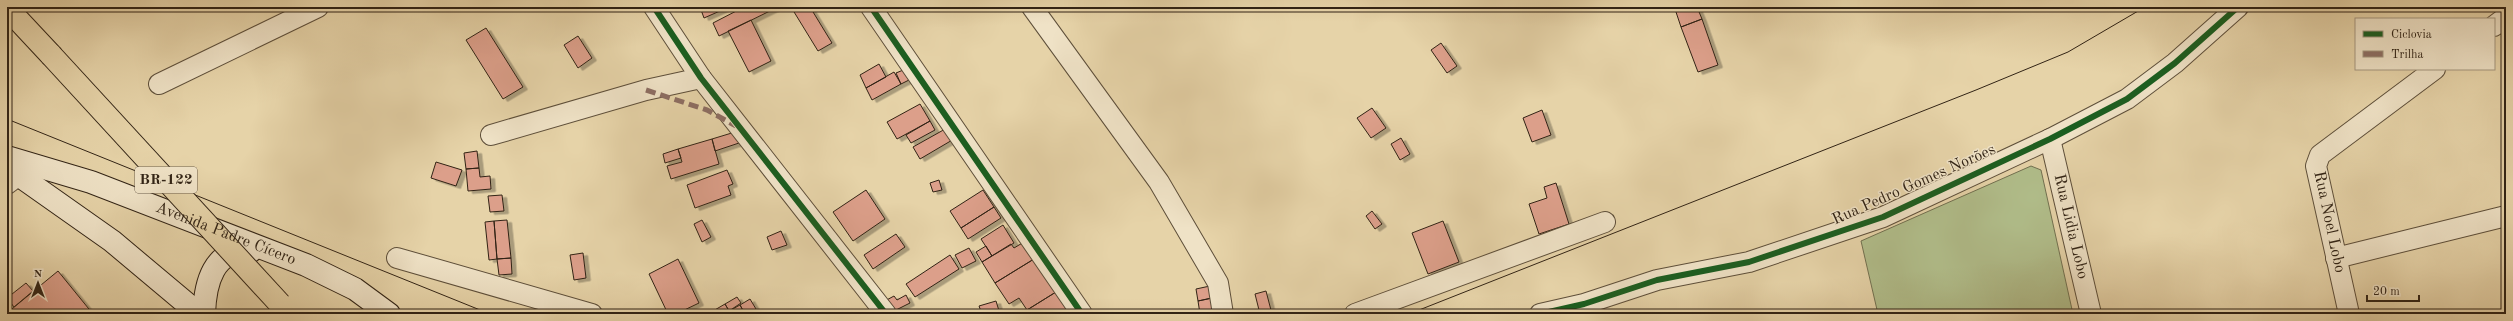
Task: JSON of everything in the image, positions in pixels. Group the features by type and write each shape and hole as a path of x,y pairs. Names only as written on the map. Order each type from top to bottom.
{"highway":[{"name":"BR-122","path":"8,10 284,309"}],"main road":[{"name":"Avenida Padre Cícero","path":"7,157 91,182 276,254 355,288 389,314"},
{"path":"11,176 112,240 199,314"},
{"path":"204,314 205,289 212,272 224,257 246,251 276,254"}],"street":[{"path":"159,84 318,7"},
{"path":"654,7 701,78 886,314"},
{"path":"871,7 1082,314"},
{"path":"1032,7 1158,182 1218,283 1223,314"},
{"name":"Rua Pedro Gomes Norões","path":"1540,314 1584,304 1657,280 1749,262 1831,236 1903,208 2050,139 2128,99 2174,63 2238,7"},
{"path":"2495,25 2506,17"},
{"name":"Rua Noel Lobo","path":"2344,314 2336,258 2316,166 2320,155 2435,70"},
{"path":"490,135 646,90 701,78"},
{"name":"Rua Lidia Lobo","path":"2050,139 2091,314"},
{"path":"2336,258 2506,216"},
{"path":"1355,314 1605,222"},
{"path":"397,258 592,314"}],"green space":[{"path":"2031,166 2041,170 2073,314 1878,314 1861,241"}],"building":[{"path":"700,7 729,7 704,18"},
{"path":"744,7 776,8 719,36 713,23"},
{"path":"791,7 810,7 832,43 818,51"},
{"path":"1680,7 1697,7 1702,19 1681,27 1675,9"},
{"path":"1702,19 1718,65 1698,72 1681,27"},
{"path":"751,20 771,61 749,72 728,31"},
{"path":"486,28 523,87 503,99 466,40"},
{"path":"578,36 592,58 578,68 564,45"},
{"path":"1441,43 1457,66 1447,73 1431,50"},
{"path":"879,64 886,77 866,88 860,75"},
{"path":"908,68 913,78 901,84 896,73"},
{"path":"894,72 901,84 872,100 866,88"},
{"path":"920,104 930,121 897,139 887,122"},
{"path":"1372,108 1386,128 1371,138 1357,118"},
{"path":"1542,110 1551,135 1532,142 1523,118"},
{"path":"930,121 935,130 911,143 906,135"},
{"path":"947,128 954,139 920,159 913,147"},
{"path":"735,132 739,143 715,151 712,139"},
{"path":"1401,138 1410,154 1400,160 1391,144"},
{"path":"712,139 719,164 671,179 667,166 682,162 678,149"},
{"path":"678,149 681,158 665,163 663,154"},
{"path":"477,151 479,168 466,169 464,153"},
{"path":"436,162 462,170 456,186 431,178"},
{"path":"479,168 480,177 490,176 491,189 468,191 466,169"},
{"path":"727,170 733,184 728,186 731,195 695,208 687,185"},
{"path":"939,180 942,190 933,192 930,183"},
{"path":"1556,183 1569,224 1539,234 1529,204 1547,198 1544,187"},
{"path":"866,190 885,219 853,241 833,212"},
{"path":"983,190 994,207 961,228 950,211"},
{"path":"502,195 504,211 490,212 488,196"},
{"path":"994,207 1001,218 968,239 961,228"},
{"path":"1372,211 1382,224 1375,229 1366,216"},
{"path":"507,220 511,258 497,259 494,221"},
{"path":"702,220 711,237 702,242 694,224"},
{"path":"494,221 497,259 489,260 485,222"},
{"path":"1443,221 1459,262 1428,274 1412,233"},
{"path":"1003,225 1014,243 992,256 981,239"},
{"path":"781,231 787,245 772,250 767,237"},
{"path":"896,234 905,247 873,269 864,255"},
{"path":"1024,242 1034,259 995,283 982,262 1011,244 1014,248"},
{"path":"986,246 992,256 982,262 976,252"},
{"path":"969,248 976,261 962,268 955,255"},
{"path":"583,253 586,278 574,280 570,255"},
{"path":"950,255 959,269 915,297 906,284"},
{"path":"511,258 512,274 499,275 497,259"},
{"path":"678,259 699,303 676,314 668,314 649,274"},
{"path":"1034,259 1056,292 1027,310 1019,298 1009,304 995,283"},
{"path":"58,271 93,314 7,314 7,313"},
{"path":"26,283 33,291 14,307 7,298"},
{"path":"1210,286 1212,298 1198,301 1196,289"},
{"path":"1266,291 1272,314 1260,314 1255,294"},
{"path":"1056,292 1068,309 1061,314 1026,314 1027,310"},
{"path":"906,295 910,303 890,313 883,302 894,296 897,300"},
{"path":"737,297 741,303 729,311 725,304"},
{"path":"1212,298 1216,314 1200,314 1198,301"},
{"path":"750,299 759,314 745,314 740,305"},
{"path":"996,301 1000,314 982,314 979,306"},
{"path":"725,304 731,314 714,314 713,311"},
{"path":"740,305 745,314 731,314 729,311"}],"tram line":[{"path":"1409,314 1976,90 2068,52 2145,7"},
{"path":"7,119 490,314"}],"marked path":[{"path":"646,90 707,110 736,126"}],"cycle path":[{"path":"654,7 701,78 886,314"},
{"path":"871,7 1082,314"},
{"path":"1540,314 1584,304 1657,280 1749,262 1883,217 2050,139 2127,99 2175,63 2238,7"}]}
